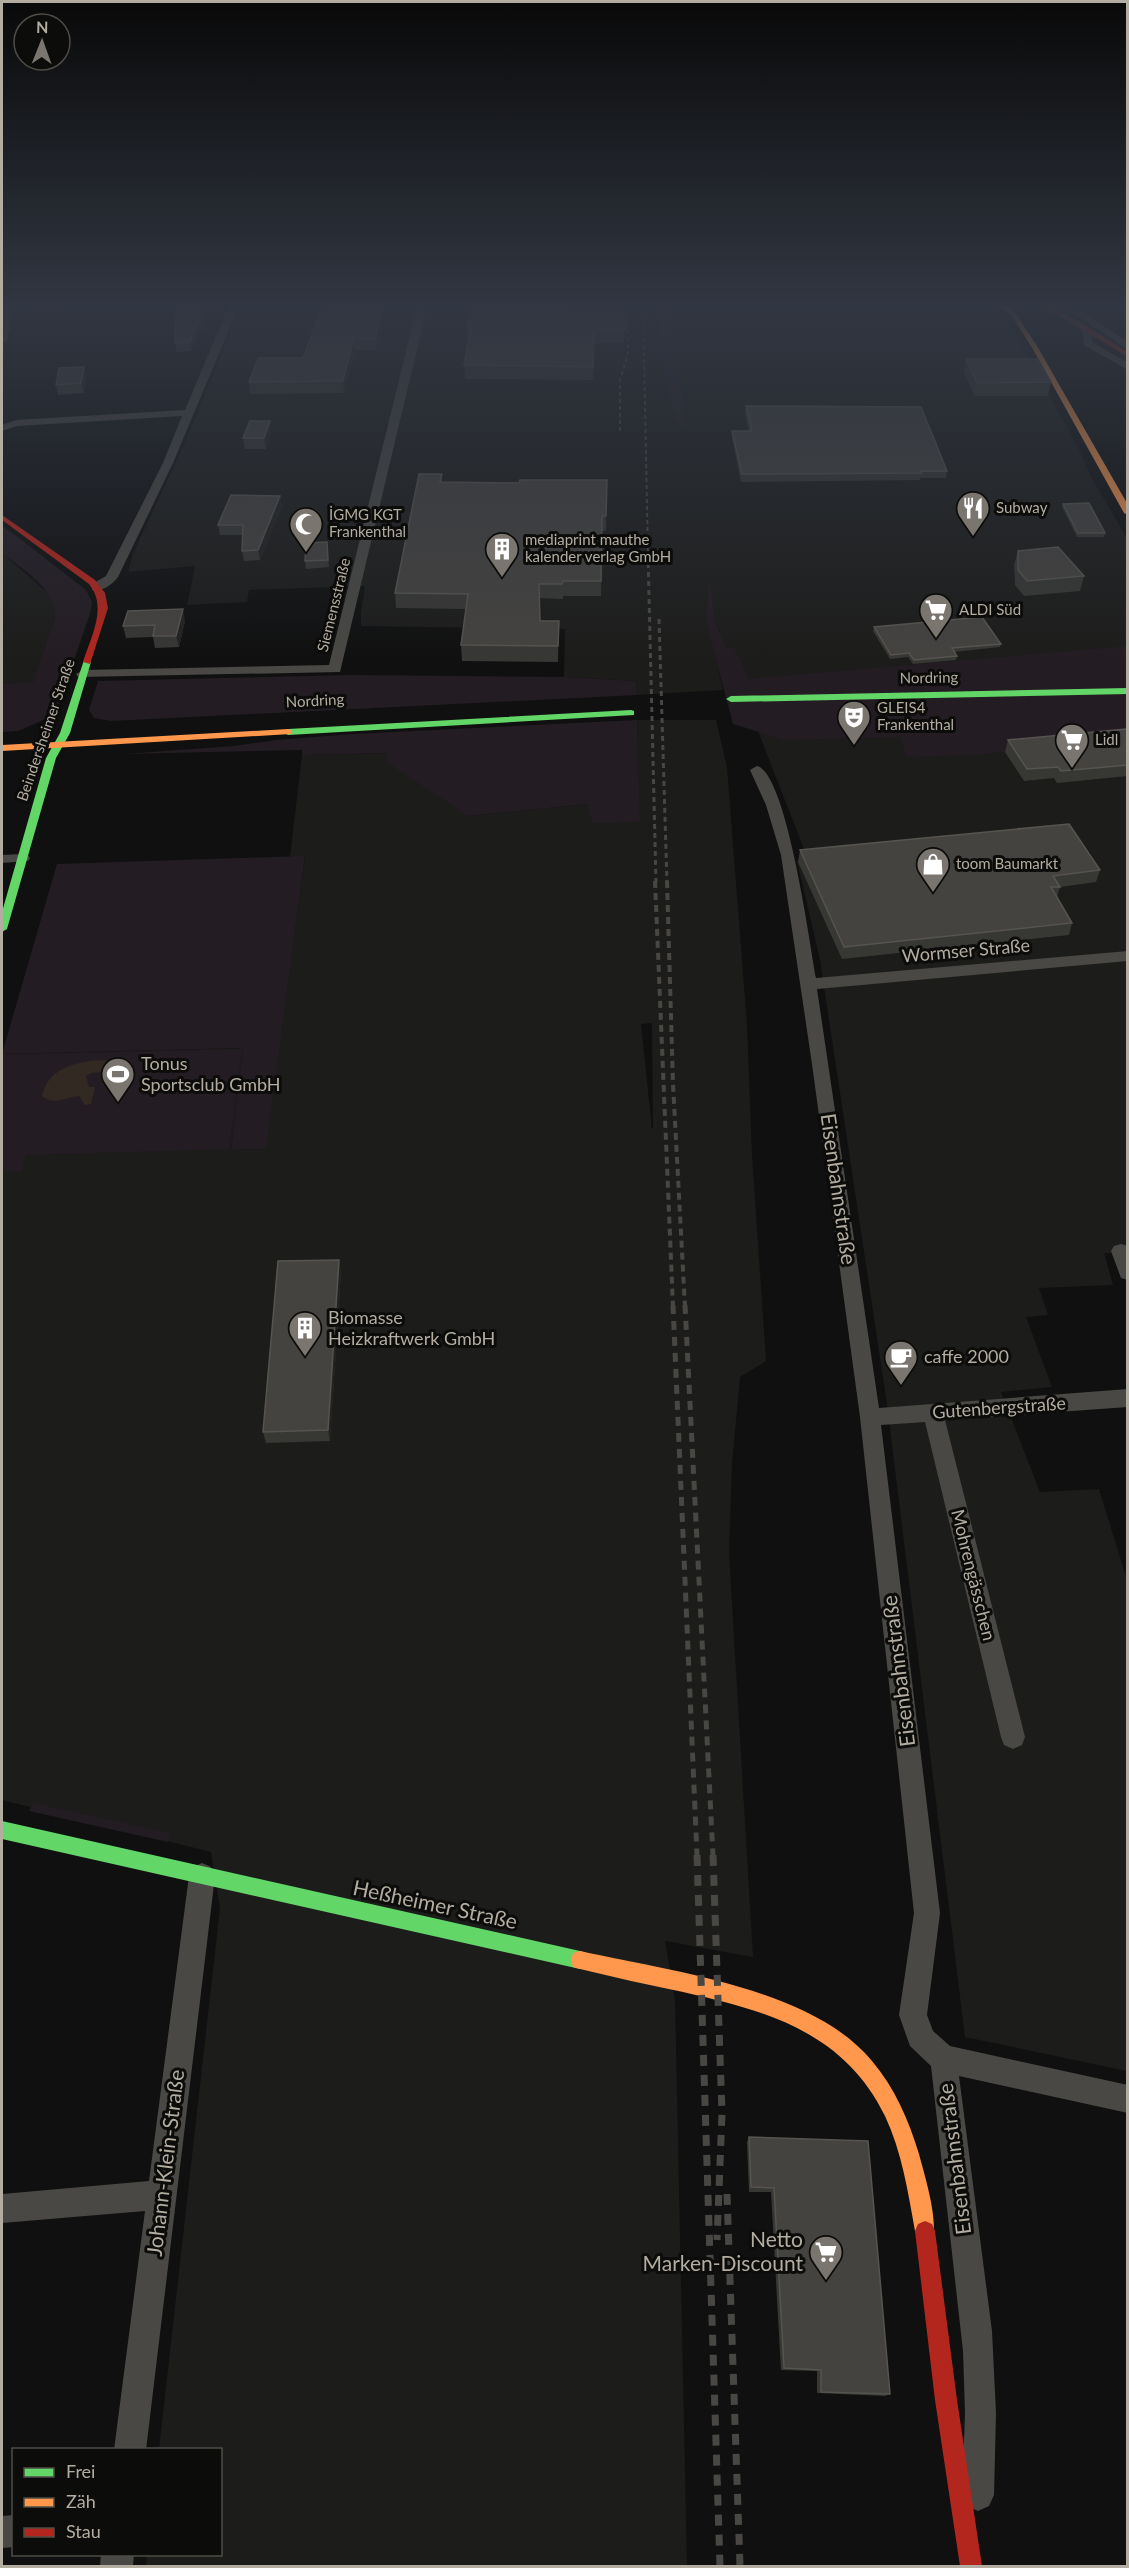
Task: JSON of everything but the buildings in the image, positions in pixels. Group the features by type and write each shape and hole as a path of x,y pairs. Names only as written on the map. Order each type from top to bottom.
{"main road":[{"path":"1082,423 1122,494 1128,513"},
{"path":"2,517 96,587"},
{"name":"Beindersheimer Straße","path":"2,929 37,802 51,758 62,739 104,608 104,600 96,587"},
{"name":"Nordring","path":"1128,691 732,704 1128,702"},
{"name":"Nordring","path":"2,736 62,739 286,731 630,708 273,719 62,739 2,748"},
{"name":"Nordring","path":"84,757 107,750 286,731"},
{"path":"37,802 61,776"},
{"name":"Heßheimer Straße","path":"2,1830 755,1999 798,2014 829,2032 848,2049"},
{"name":"Eisenbahnstraße","path":"848,2049 873,2076 888,2101 903,2133 919,2184 946,2404 973,2566"}],"street":[{"path":"2,428 19,423"},
{"path":"96,587 108,582 112,577 168,463 185,423"},
{"name":"Siemensstraße","path":"82,674 335,669 394,423"},
{"name":"Eisenbahnstraße","path":"757,770 773,805 788,855 809,984 870,1417 927,1913 913,2015 921,2041 944,2059 949,2120 977,2332 981,2452 973,2566"},
{"path":"2,859 23,858"},
{"name":"Wormser Straße","path":"809,984 1128,956"},
{"path":"1121,1251 1128,1273"},
{"name":"Gutenbergstraße","path":"870,1417 1128,1398"},
{"name":"Mohrengässchen","path":"933,1413 1013,1737"},
{"name":"Johann-Klein-Straße","path":"130,2448 202,1876"},
{"path":"944,2059 1128,2099"},
{"path":"2,2208 162,2195"}],"shaded area":[{"path":"193,423 1064,423 1091,477 1127,538 1127,1253 1104,1253 1113,1285 1039,1288 1048,1315 1026,1317 1052,1387 1001,1392 1040,1492 1099,1489 1127,1580 1127,2071 965,2037 887,1404 820,960 797,861 808,859 716,624 709,580 706,613 723,690 637,695 636,681 564,677 565,629 361,626 365,586 249,590 247,602 187,605 195,566 128,572 133,554"},
{"path":"678,423 686,423 687,427"},
{"path":"2,525 86,590 92,602 90,614 55,715 18,731 2,732 2,684 33,682 55,616 54,606 44,588 2,553"},
{"path":"2,553 50,595 55,605 55,616 33,683 2,684"},
{"path":"709,576 716,624 726,648 734,647 749,679 1127,646 1127,741 971,755 907,757 900,737 785,740 733,724 709,633 706,613"},
{"path":"351,675 565,677 636,681 637,695 111,721 94,718 89,710 98,681"},
{"path":"637,720 716,720 727,767 747,1025 752,1155 766,1361 740,1377 732,1463 729,1553 753,1957 665,1941 675,2000 687,2566 146,2566 147,2556 222,2556 222,2448 159,2448 220,1908 211,1852 2,1800 2,1054 244,1048 231,1150 265,1149 305,857 290,857 302,755 387,753 468,816 589,804 639,822","holes":["652,1023 653,1128 641,1024"]},
{"path":"637,720 640,822 592,823 588,804 468,816 386,762 387,753 302,755 302,750 124,754 353,734"},
{"path":"305,856 266,1149 231,1150 243,1048 2,1054 57,864"},
{"name":"Tonus Sportsclub GmbH","path":"242,1049 229,1149 26,1155 22,1171 2,1171 2,1055"},
{"path":"106,1060 102,1072 86,1076 89,1087 95,1087 91,1104 85,1105 79,1096 56,1101 42,1096 51,1078 66,1067"},
{"path":"33,1803 171,1833 168,1842 29,1811"}],"railway":[{"path":"620,423 620,431"},
{"path":"645,423 648,556"},
{"path":"648,554 656,883"},
{"path":"659,619 667,883"},
{"path":"655,881 673,1307"},
{"path":"667,881 673,1084 685,1307"},
{"path":"673,1305 697,1856"},
{"path":"685,1305 713,1856"},
{"path":"697,1855 720,2566"},
{"path":"713,1855 722,2113 717,2240"},
{"path":"727,2194 740,2566"}],"traffic: fast":[{"path":"2,929 51,758 65,733 87,662"},
{"path":"731,699 1128,691"},
{"path":"288,732 631,713"},
{"path":"2,1830 580,1960"}],"traffic: slow":[{"path":"1077,423 1128,513"},
{"path":"2,748 288,732"},
{"path":"580,1960 772,2006 822,2030 845,2047 865,2068 892,2109 915,2178 925,2231"}],"traffic: jam":[{"path":"2,517 92,582 101,593 104,608 87,662"},
{"path":"925,2231 946,2400 971,2566"}],"place":[{"name":"Subway","path":"973,537"},
{"name":"İGMG KGT Frankenthal","path":"306,553"},
{"name":"mediaprint mauthe kalender verlag GmbH","path":"502,578"},
{"name":"ALDI Süd","path":"936,639"},
{"name":"GLEIS4 Frankenthal","path":"854,746"},
{"name":"Lidl","path":"1072,769"},
{"name":"toom Baumarkt","path":"933,893"},
{"name":"Tonus Sportsclub GmbH","path":"118,1103"},
{"name":"Biomasse Heizkraftwerk GmbH","path":"305,1357"},
{"name":"caffe 2000","path":"901,1386"},
{"name":"Netto Marken-Discount","path":"826,2281"}]}
